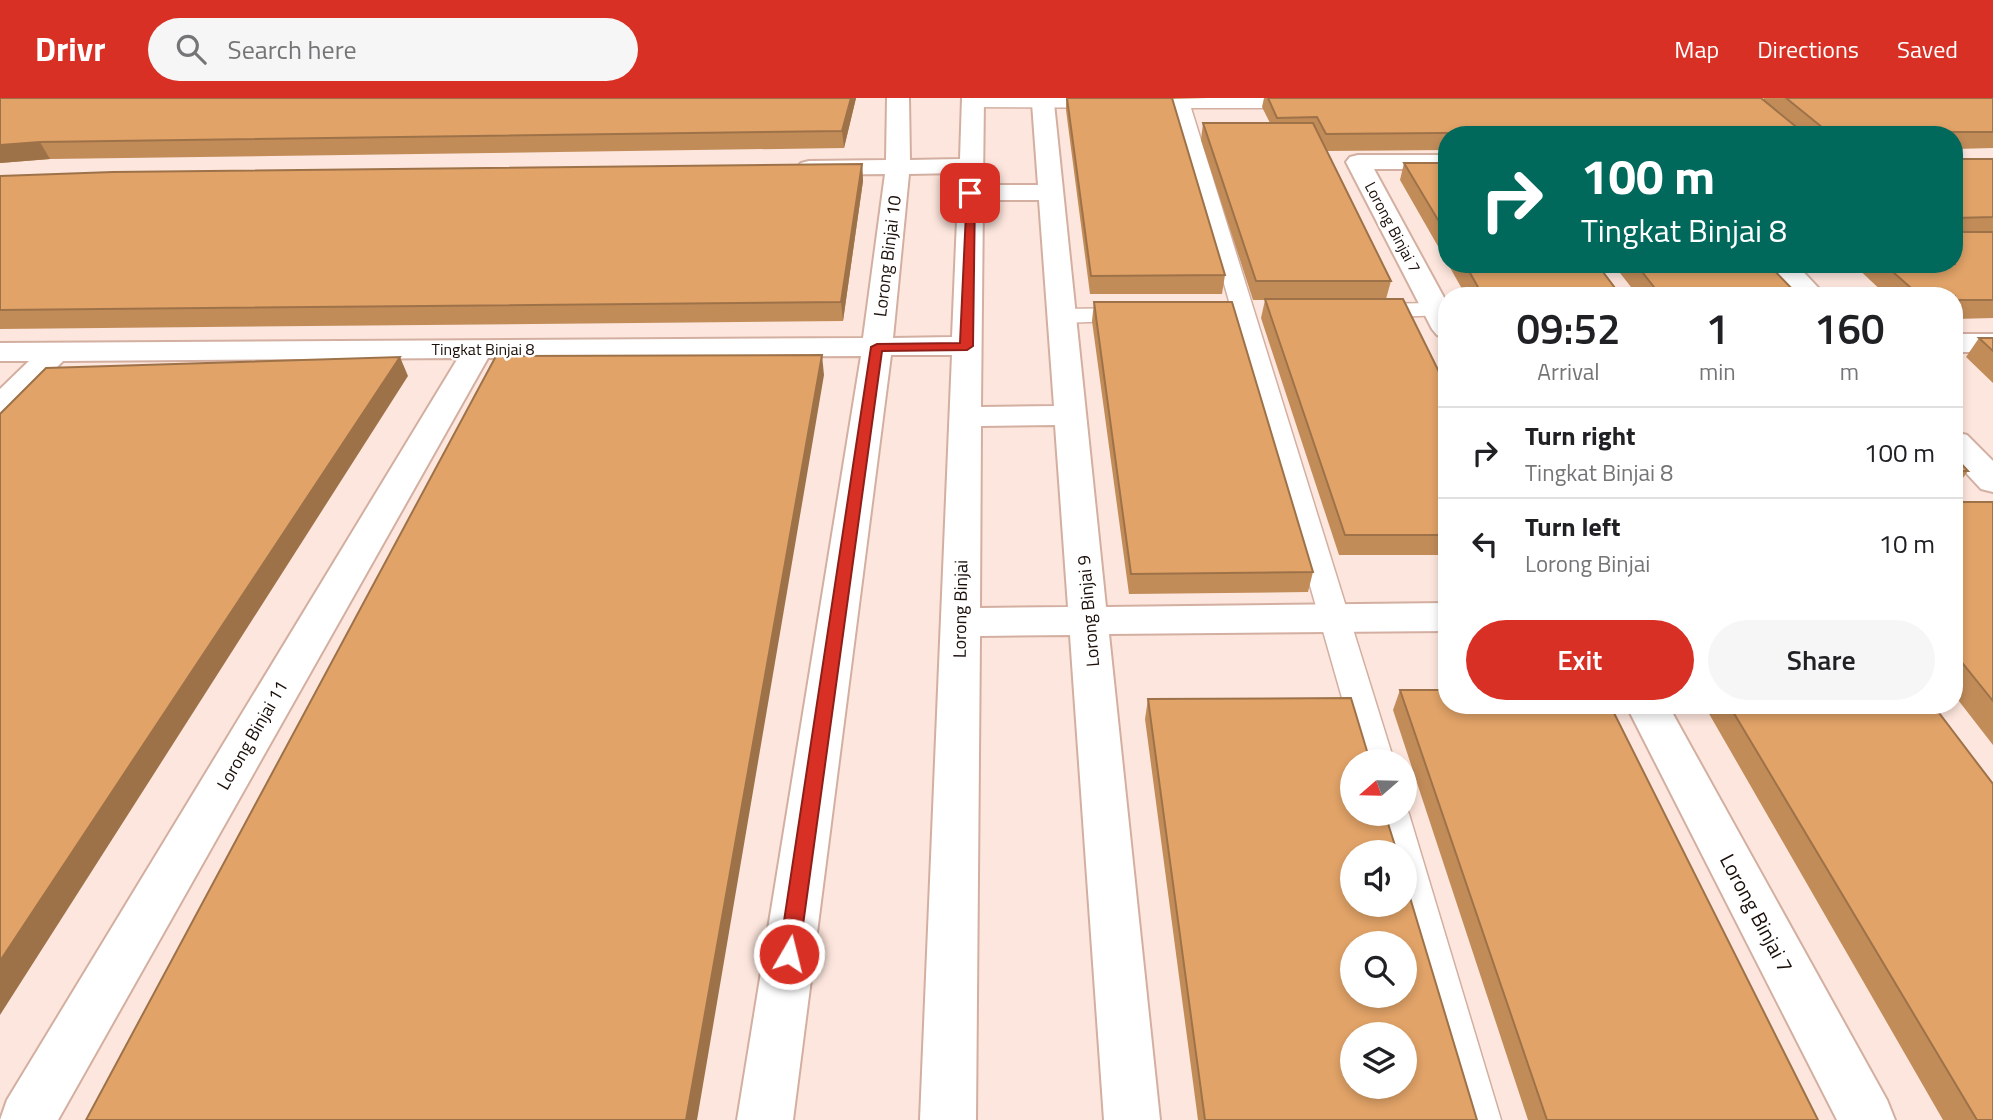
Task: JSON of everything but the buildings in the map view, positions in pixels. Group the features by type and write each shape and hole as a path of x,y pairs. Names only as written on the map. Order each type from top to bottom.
{"street":[{"name":"Lorong Binjai 10","path":"765,1120 877,347 898,167 898,98"},
{"name":"Lorong Binjai","path":"948,1120 973,101"},
{"name":"Lorong Binjai 9","path":"1044,103 1132,1120"},
{"name":"Lorong Binjai 7","path":"1438,162 1358,162 1438,312"},
{"path":"787,168 898,167 1051,192"},
{"path":"1790,273 1803,287"},
{"path":"1963,343 1993,343"},
{"name":"Tingkat Binjai 8","path":"0,352 967,346"},
{"name":"Lorong Binjai 11","path":"27,1120 478,349"},
{"path":"0,407 56,351"},
{"path":"965,417 1071,415"},
{"path":"960,622 1438,617"},
{"name":"Lorong Binjai 7","path":"1652,714 1867,1120"}],"lane":[{"path":"973,101 1318,103"},
{"path":"1181,103 1374,749"},
{"path":"1340,312 1438,320"},
{"path":"1215,314 1271,313"},
{"path":"1063,316 1160,315"},
{"path":"1417,902 1480,1120"}],"route":[{"path":"789,954 877,347 967,346 970,193"}]}
